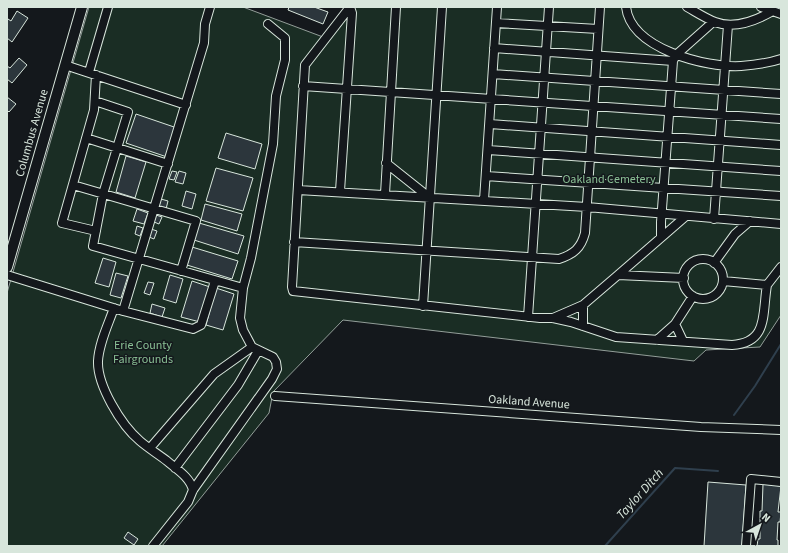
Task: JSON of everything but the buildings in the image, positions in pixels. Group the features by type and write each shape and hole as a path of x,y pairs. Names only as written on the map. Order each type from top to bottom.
{"main road":[{"name":"Columbus Avenue","path":"7,267 82,7"}],"street":[{"path":"96,232 62,223 95,101 93,74 108,7"},
{"path":"123,311 204,43 205,24 210,7"},
{"path":"350,7 305,66 294,242 293,291 528,317 553,318 616,337 742,345 756,337 760,330 767,285 781,267"},
{"path":"340,191 352,13 350,7"},
{"path":"384,194 396,7"},
{"path":"423,306 442,7"},
{"path":"484,200 497,7"},
{"path":"528,317 549,7"},
{"path":"294,242 559,259 577,251 582,243 585,233 600,7"},
{"path":"626,7 633,26 675,58"},
{"path":"687,7 713,22 728,25 753,20 772,12"},
{"path":"761,7 781,14"},
{"path":"662,236 662,214 671,86 675,58 713,22"},
{"path":"496,23 598,29"},
{"path":"153,546 188,502 192,490 276,372 277,367 275,359 255,349 241,324 243,288 251,258 273,144 277,88 285,60 285,38 268,24"},
{"path":"714,219 728,25"},
{"path":"494,48 597,55 675,58 741,66 781,59"},
{"path":"65,65 186,105"},
{"path":"493,74 781,94"},
{"path":"303,86 781,119"},
{"path":"95,101 128,112 103,194 93,246 243,288"},
{"path":"490,124 781,145"},
{"path":"86,138 168,164"},
{"path":"488,150 781,171"},
{"path":"386,163 430,198"},
{"path":"486,176 781,196"},
{"path":"73,185 196,221 181,271"},
{"path":"298,190 340,191 587,207 781,224"},
{"path":"553,318 583,305 686,216"},
{"path":"731,220 735,234"},
{"path":"714,263 735,234 750,221"},
{"path":"702,260 714,263 720,269 723,281 721,288 712,297 700,299 693,296 685,287 684,278 686,269 696,261 702,260"},
{"path":"7,275 123,311 184,328 196,328 200,325 215,281"},
{"path":"618,275 684,278"},
{"path":"723,281 767,285"},
{"path":"657,340 675,324 693,296"},
{"path":"583,305 583,326"},
{"path":"114,308 99,352 100,376 111,402 125,424 140,441 175,468 189,481 192,490"},
{"path":"675,324 683,342"},
{"path":"150,448 214,374 255,349"},
{"path":"175,468 238,385 255,349"},
{"name":"Oakland Avenue","path":"275,396 693,426 781,430"},
{"path":"746,546 751,479 781,482"}],"green space":[{"path":"89,7 243,7 323,37 346,7 781,7 781,315 760,347 706,350 694,361 343,320 273,392 269,413 162,546 7,546 7,293"}],"waterway":[{"path":"734,415 755,386 781,344"},
{"name":"Taylor Ditch","path":"605,546 675,468 718,471"}],"park label":[{"name":"Oakland Cemetery","path":"609,179"},
{"name":"Erie County Fairgrounds","path":"143,352"}]}
